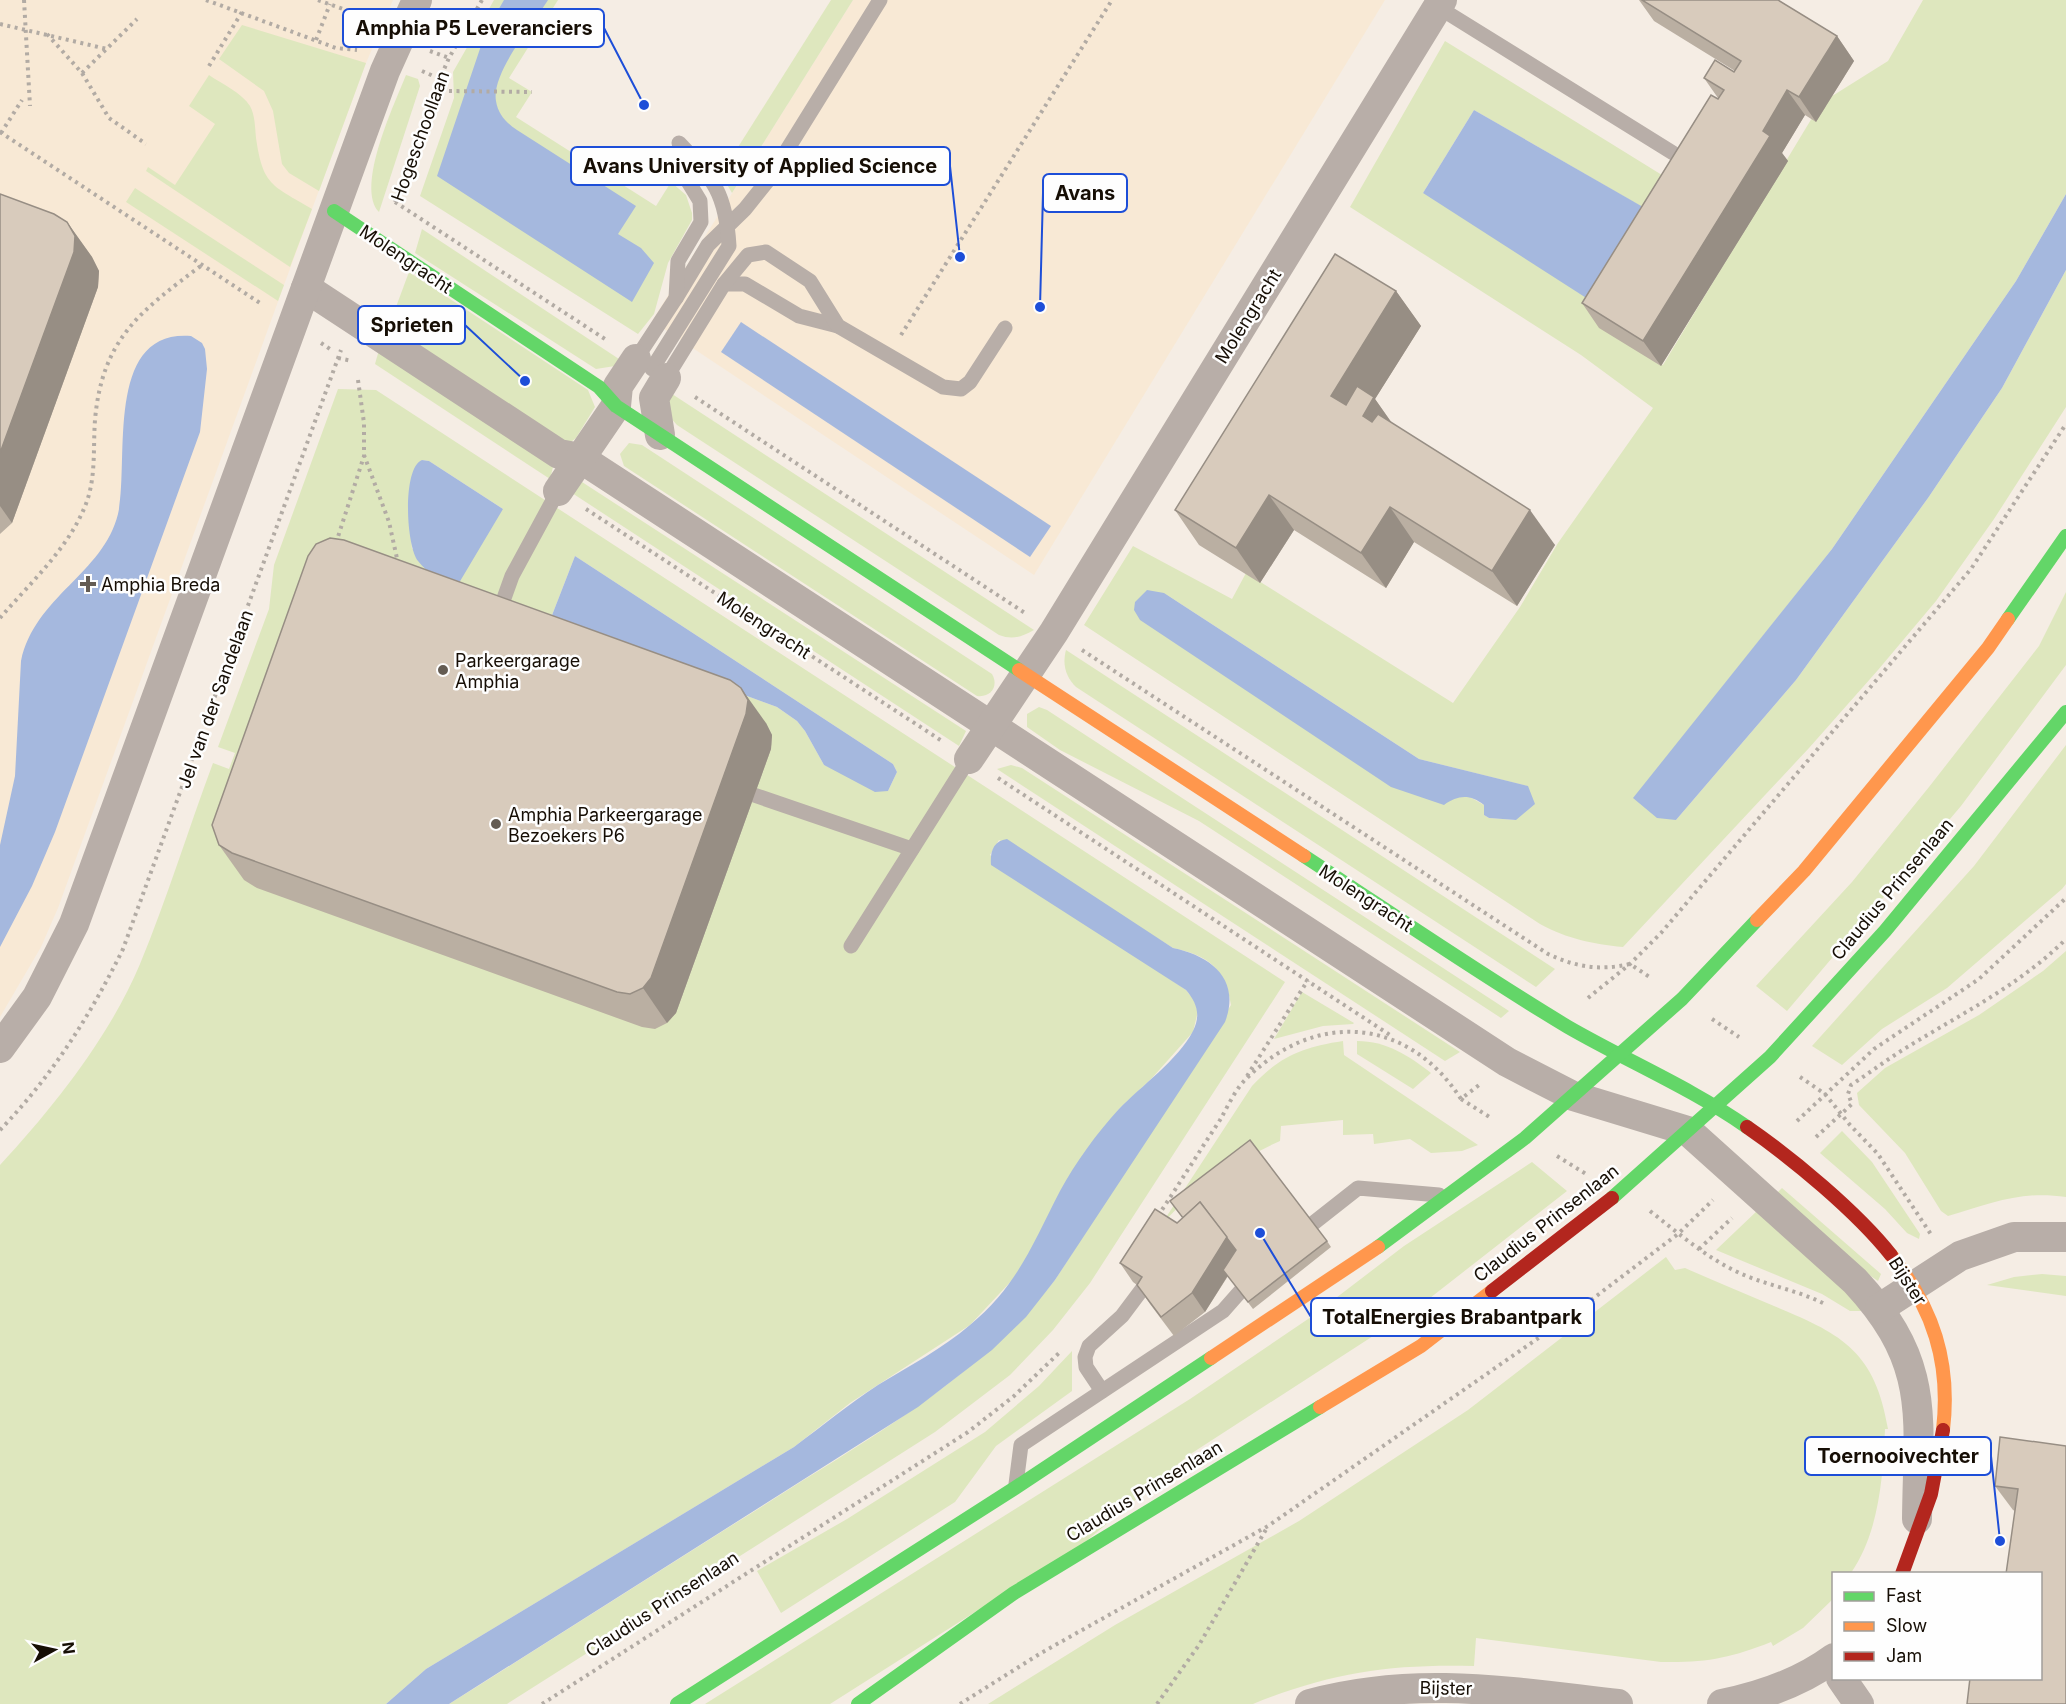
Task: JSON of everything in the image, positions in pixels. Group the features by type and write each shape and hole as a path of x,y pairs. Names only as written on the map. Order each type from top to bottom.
{"main road":[{"name":"Molengracht","path":"334,212 611,393 660,435 1557,1022 1618,1056 1716,1105"},
{"path":"677,1704 1015,1488 1380,1246 1445,1195 1525,1138 1682,999 1804,871 1898,761 1988,648 2066,536"},
{"name":"Claudius Prinsenlaan","path":"858,1704 1014,1593 1421,1346 1618,1193 1770,1057 1885,931 2066,712"},
{"name":"Bijster","path":"1716,1105 1772,1144 1859,1221 1887,1250 1914,1284 1937,1339 1946,1386 1937,1466 1931,1494 1916,1529 1903,1572"}],"street":[{"path":"0,1048 37,997 74,924 385,71 417,0"},
{"name":"Molengracht","path":"969,759 1054,632 1440,4"},
{"path":"306,288 559,454 580,458 1507,1062 1573,1096 1688,1131"},
{"path":"558,491 580,458 611,393 634,397 651,369"},
{"path":"651,369 660,435"},
{"name":"Bijster","path":"1688,1131 1737,1178 1855,1281 1880,1308 1906,1356 1919,1408 1916,1529"},
{"path":"1880,1308 1948,1262 2014,1237 2066,1237"},
{"path":"1722,1704 1784,1687 1832,1668"},
{"path":"1843,1680 1859,1704"},
{"name":"Bijster","path":"1310,1704 1348,1694 1409,1687 1470,1687 1494,1697 1618,1704"}],"lane":[{"path":"651,369 676,298 708,245 769,179 880,0"},
{"path":"1440,4 1673,153"},
{"path":"651,369 729,246 728,226 714,181 680,143"},
{"path":"669,160 686,178 700,201 701,222 678,261 676,298"},
{"path":"651,369 748,255 766,252 810,281 838,326"},
{"path":"724,284 745,284 799,316 838,326 943,387 961,389 970,382 1005,328"},
{"path":"496,621 512,576 558,491"},
{"name":"Molengracht","path":"851,946 969,759"},
{"path":"754,795 912,849"},
{"path":"1284,1246 1358,1188 1445,1195"},
{"path":"1015,1488 1022,1446 1223,1311 1260,1268"},
{"path":"1102,1391 1086,1367 1089,1346 1122,1316 1143,1288"}],"path":[{"path":"24,0 30,106"},
{"path":"206,0 336,48 363,51"},
{"path":"318,0 360,15"},
{"name":"Hogeschoollaan","path":"381,242 434,92 449,58 482,0"},
{"path":"888,355 1112,0"},
{"path":"316,40 330,4"},
{"path":"209,66 242,12"},
{"path":"82,73 137,20"},
{"path":"0,24 106,49"},
{"path":"47,34 82,73 109,118 146,144"},
{"path":"449,91 532,92"},
{"path":"22,100 1,132 266,306"},
{"path":"395,202 1548,954 1588,968 1609,968 1630,964 1825,1094 1840,1114 1878,1154 1948,1262"},
{"path":"0,618 69,537 87,502 92,483 99,393 114,349 141,313 202,265"},
{"name":"Jel van der Sandelaan","path":"0,1130 25,1104 80,1029 123,949 353,319"},
{"path":"338,358 362,364"},
{"path":"335,547 364,455 364,423 358,380"},
{"path":"1557,1022 1630,964 1661,933 1971,569 2066,424"},
{"path":"364,455 389,522 398,564"},
{"name":"Molengracht","path":"558,491 1409,1047"},
{"path":"1772,1144 1874,1049 1979,979 2066,898"},
{"path":"1809,1144 1852,1104 1848,1094 1851,1085 1907,1047 1980,1005 2048,957 2066,939"},
{"path":"1155,1222 1308,981"},
{"path":"1245,1079 1278,1052 1314,1038 1373,1033 1409,1047 1436,1066 1461,1099 1650,1212 1698,1250 1749,1277 1805,1293 1832,1307"},
{"path":"1461,1099 1507,1062"},
{"path":"960,1704 1041,1653 1268,1526 1570,1316 1678,1234 1737,1178"},
{"path":"1698,1250 1740,1211"},
{"name":"Claudius Prinsenlaan","path":"542,1704 968,1432 1014,1396 1064,1347"},
{"path":"1157,1704 1199,1645 1268,1526"}],"shaded area":[{"name":"Amphia Breda","path":"0,0 393,0 366,63 284,285 58,908 41,947 0,1017"},
{"path":"853,0 1385,0 1034,575 652,321"}],"green space":[{"path":"494,0 558,0 509,78 532,92 516,117 656,206 671,182 686,195 692,220 668,263 654,314 638,334 420,196 454,98 453,72"},
{"path":"831,0 853,0 732,193 721,174"},
{"path":"1923,0 2066,0 2066,194 2016,281 1832,549 1634,798 1676,820 1796,680 1928,498 2002,388 2066,270 2066,407 1994,519 1936,601 1809,748 1623,947 1580,940 1540,924 1084,625 1133,546 1232,599 1246,573 1453,703 1520,607 1558,543 1653,408 1581,355 1350,207 1445,41 1683,188 1602,328 1663,365 1821,103 1888,61","holes":["1474,110 1642,207 1423,193","1164,593 1419,759 1527,786 1516,820 1489,818 1484,815 1484,805 1470,797 1454,797"]},
{"path":"242,25 366,63 319,191 289,173 282,164 273,111 264,91 219,59"},
{"path":"209,75 237,93 250,106 254,117 259,154 266,175 287,195 312,209 290,267 146,171 148,167 175,185 215,124 189,106"},
{"path":"406,75 418,79 420,86 379,212 373,200 374,165 386,124"},
{"path":"135,188 284,285 278,301 126,202"},
{"path":"422,229 622,361 615,366 596,369 415,253"},
{"path":"409,272 588,390 595,407 576,438 567,445 387,331"},
{"path":"379,350 553,467 550,479 375,364"},
{"path":"338,389 376,390 1285,982 1090,1283 1053,1330 1010,1375 935,1432 507,1704 449,1704 885,1429 957,1377 991,1348 1024,1316 1055,1280 1231,1005 1220,973 1206,960 1173,948 999,840 990,855 1186,990 1194,1000 1198,1011 1193,1032 1152,1078 1118,1110 1061,1190 1033,1250 1014,1278 970,1325 850,1403 794,1447 426,1669 386,1704 0,1704 0,1165 40,1120 79,1070 128,991 159,915 213,763 229,769 235,753 218,747 269,609 274,565","holes":["422,460 429,461 503,509 412,549 409,504","575,556 893,764 897,772 888,791 824,765 797,721 777,707 549,623"]},
{"path":"669,392 1034,630 1017,637 999,635 677,425 668,415"},
{"path":"629,443 642,445 992,674 995,683 990,693 977,696 624,466 620,454"},
{"path":"582,482 966,731 959,746 572,493"},
{"path":"2066,592 2066,665 1961,806 1787,1011 1756,986 1852,882 1929,787 2039,646"},
{"path":"1066,650 1555,969 1536,987 1076,687 1066,670 1064,661"},
{"path":"1039,707 1047,710 1509,1011 1501,1018 1199,821 1060,750 1027,727 1027,714"},
{"path":"2066,745 2066,884 2062,889 1947,988 1882,1029 1842,1065 1812,1046 1974,866"},
{"path":"1011,765 1022,768 1460,1052 1445,1061 997,769"},
{"path":"2066,951 2066,1197 2034,1195 2006,1199 1948,1216 1941,1211 1905,1153 1859,1105 1857,1093 1885,1068 1979,1015 2043,971"},
{"path":"1302,992 1354,1023 1323,1026 1274,1039"},
{"path":"1343,1041 1344,1055 1478,1145 1462,1151 1431,1153 1410,1139 1374,1144 1373,1134 1343,1135 1343,1120 1281,1126 1280,1141 1248,1157 1215,1178 1184,1202 1159,1228 1252,1086 1272,1067 1293,1054 1316,1046"},
{"path":"1357,1041 1388,1047 1406,1055 1431,1073 1413,1089 1357,1054"},
{"path":"1842,1131 1872,1162 1920,1234 1919,1239 1907,1233 1885,1209 1820,1153"},
{"path":"1532,1162 1567,1191 1421,1305 1189,1455 1084,1543 830,1704 705,1704 1190,1399 1311,1317 1404,1246"},
{"path":"1782,1188 1881,1274 1878,1281 1856,1266 1774,1196"},
{"path":"1758,1210 1849,1290 1862,1311 1850,1311 1822,1294 1716,1250"},
{"path":"1666,1257 1675,1270 1685,1268 1819,1326 1852,1349 1864,1363 1882,1402 1888,1429 1885,1429 1881,1485 1874,1522 1868,1540 1852,1572 1832,1572 1832,1600 1803,1628 1773,1646 1771,1642 1718,1658 1661,1662 1476,1638 1474,1666 1415,1667 1362,1672 1309,1684 1253,1704 988,1704 1115,1625 1299,1521 1468,1410"},
{"path":"2042,1274 2066,1276 2066,1296 1987,1285 2014,1277"},
{"path":"1072,1351 1072,1391 996,1446 955,1502 781,1613 757,1571 847,1519 985,1432 1039,1386"}],"water":[{"path":"504,0 548,0 506,63 496,90 499,110 506,121 517,130 636,206 618,234 641,248 654,263 632,302 437,176 486,31"},
{"path":"1474,110 1643,207 1591,301 1423,193"},
{"path":"2066,194 2066,270 2002,388 1928,498 1796,680 1676,820 1657,818 1633,798 1832,549 2016,281"},
{"path":"741,322 1051,526 1030,557 721,352"},
{"path":"191,336 202,343 205,349 207,369 200,432 55,832 32,886 0,947 0,845 15,776 21,661 29,638 40,619 84,570 110,535 118,514 126,403 132,376 144,354 163,340"},
{"path":"422,460 429,461 503,509 456,588 426,570 414,553 409,525 409,492 411,477"},
{"path":"575,556 893,764 897,772 888,791 875,792 824,765 797,721 777,707 549,623"},
{"path":"1147,590 1164,593 1419,759 1528,786 1535,804 1516,820 1489,818 1484,815 1484,805 1474,799 1464,797 1454,799 1444,805 1391,787 1140,620 1134,610 1135,602"},
{"path":"1007,839 1173,948 1200,957 1211,964 1226,982 1229,994 1229,1007 1225,1022 1055,1280 1026,1317 992,1350 918,1407 449,1704 386,1704 426,1669 794,1447 867,1392 937,1350 970,1325 1000,1295 1012,1279 1032,1247 1066,1180 1094,1138 1118,1110 1169,1062 1186,1042 1197,1020 1197,1009 1186,990 991,865 993,848 998,842"}],"building":[{"path":"1642,0 1778,0 1837,36 1799,97 1787,90 1763,131 1770,136 1643,341 1582,303 1711,95 1718,99 1724,90 1704,78 1715,60 1734,72 1741,61"},
{"path":"0,194 54,214 67,222 75,236 74,252 0,453"},
{"path":"1335,254 1396,291 1331,396 1346,405 1357,386 1374,397 1363,416 1372,422 1378,414 1530,510 1492,571 1390,507 1361,553 1269,495 1236,548 1175,510"},
{"name":"Amphia Parkeergarage Bezoekers P6","path":"330,538 344,540 730,680 741,688 748,700 746,714 651,978 643,988 630,994 617,992 232,853 219,845 212,825 308,556 316,544"},
{"path":"1250,1140 1327,1241 1248,1302 1223,1270 1236,1250 1200,1202 1183,1218 1170,1201"},
{"path":"1200,1202 1227,1237 1192,1293 1161,1317 1137,1285 1142,1277 1120,1263 1155,1209 1177,1223"},
{"path":"2000,1437 2066,1446 2066,1704 1967,1704 1970,1680 2042,1680 2042,1572 2006,1572 2018,1489 1995,1486"}],"traffic: fast":[{"path":"334,211 599,387 616,406 1019,670"},
{"path":"2008,619 2066,536"},
{"path":"1612,1198 1770,1057 1885,931 2066,712"},
{"path":"1304,856 1568,1027 1704,1100 1747,1127"},
{"path":"1378,1247 1525,1138 1682,999 1757,920"},
{"path":"677,1704 1015,1488 1211,1358"},
{"path":"858,1704 1014,1593 1320,1407"}],"traffic: slow":[{"path":"1757,920 1804,871 1988,648 2008,619"},
{"path":"1019,670 1304,856"},
{"path":"1211,1358 1378,1247"},
{"path":"1891,1255 1918,1295 1936,1337 1944,1381 1943,1430"},
{"path":"1320,1407 1421,1346 1492,1291"}],"traffic: jam":[{"path":"1747,1127 1823,1187 1860,1221 1891,1255"},
{"path":"1492,1291 1612,1198"},
{"path":"1903,1572 1931,1494 1943,1430"}],"place":[{"name":"Amphia P5 Leveranciers","path":"644,105"},
{"name":"Avans University of Applied Science","path":"960,257"},
{"name":"Avans","path":"1040,307"},
{"name":"Sprieten","path":"525,381"},
{"name":"Amphia Breda","path":"88,584"},
{"name":"Parkeergarage Amphia","path":"443,670"},
{"name":"Amphia Parkeergarage Bezoekers P6","path":"496,824"},
{"name":"TotalEnergies Brabantpark","path":"1260,1233"},
{"name":"Toernooivechter","path":"2000,1541"}]}
